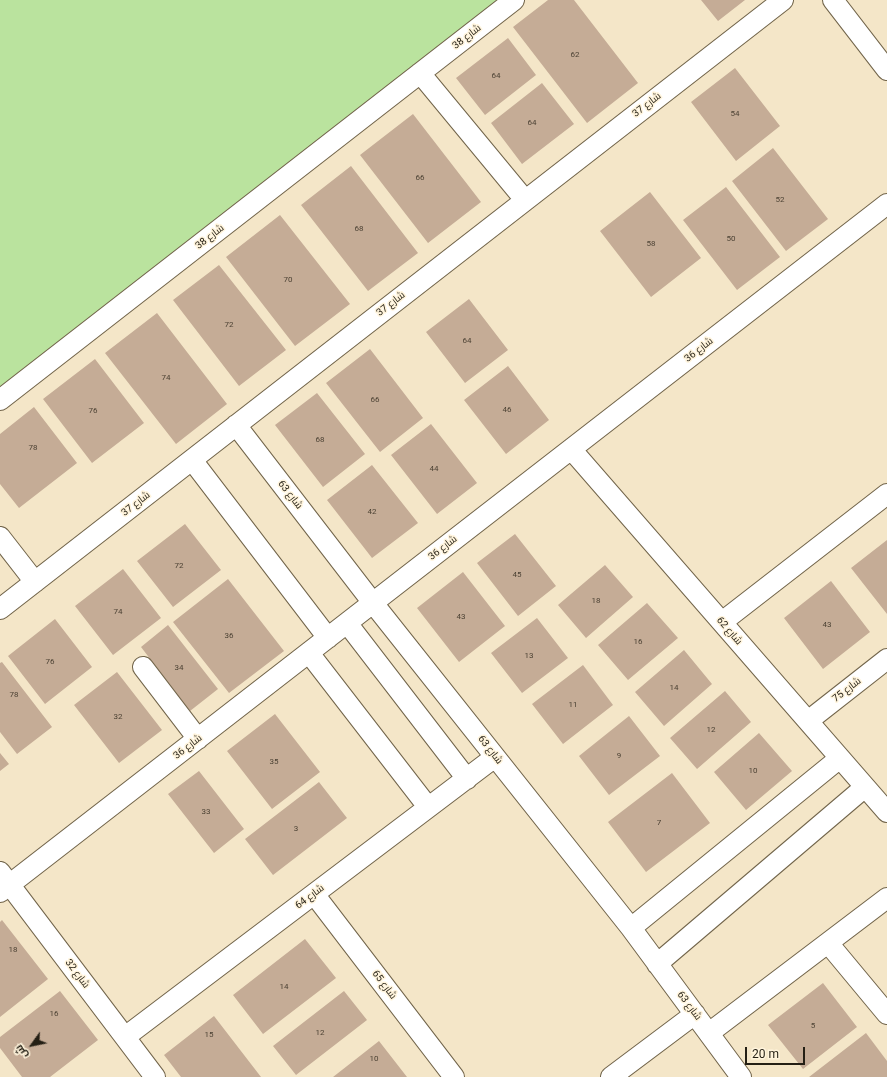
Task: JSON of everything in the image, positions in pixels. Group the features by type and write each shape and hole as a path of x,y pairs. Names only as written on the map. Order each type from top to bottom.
{"street":[{"name":"شارع 38","path":"0,400 514,0"},
{"name":"شارع 37","path":"0,609 782,0"},
{"path":"833,0 887,70"},
{"path":"420,73 525,200"},
{"name":"شارع 36","path":"3,883 198,739 887,204"},
{"name":"شارع 63","path":"236,425 373,603 631,928 741,1077"},
{"name":"شارع 62","path":"571,449 887,812"},
{"path":"192,460 328,638"},
{"path":"722,622 887,494"},
{"path":"0,537 35,582"},
{"path":"346,623 467,779"},
{"path":"309,653 428,808"},
{"name":"شارع 75","path":"808,721 887,659"},
{"path":"143,667 198,739"},
{"name":"شارع 64","path":"125,1037 495,757"},
{"path":"631,928 840,758"},
{"path":"657,964 865,787"},
{"name":"شارع 32","path":"3,883 125,1037 154,1077"},
{"name":"شارع 65","path":"314,894 454,1077"},
{"path":"709,1033 887,898"},
{"path":"828,943 887,1014"},
{"path":"616,1075 695,1014"}],"green space":[{"path":"0,0 514,0 0,400"}],"building":[{"path":"548,0 574,0 638,83 587,123 513,27"},
{"path":"701,0 745,0 718,21"},
{"path":"508,38 536,75 485,115 456,78"},
{"path":"735,68 780,126 736,161 691,102"},
{"path":"542,83 574,124 522,164 491,123"},
{"path":"413,114 481,202 428,243 360,155"},
{"path":"773,148 828,219 786,251 732,181"},
{"path":"351,166 418,253 368,291 301,205"},
{"path":"726,187 780,257 737,290 683,220"},
{"path":"650,192 701,258 651,297 600,231"},
{"path":"280,215 350,304 295,346 226,257"},
{"path":"219,265 286,350 239,386 173,300"},
{"path":"469,299 508,350 465,383 426,332"},
{"path":"157,313 227,404 176,444 105,353"},
{"path":"370,349 423,418 380,452 326,383"},
{"path":"95,359 144,423 92,463 43,399"},
{"path":"508,366 549,420 506,454 464,400"},
{"path":"317,393 365,454 323,487 275,425"},
{"path":"34,407 77,463 19,508 0,484 0,434"},
{"path":"431,424 477,483 437,514 391,455"},
{"path":"372,465 418,523 372,558 327,500"},
{"path":"185,524 221,570 173,607 137,561"},
{"path":"515,534 556,586 518,616 477,563"},
{"path":"887,540 887,614 851,568"},
{"path":"605,565 633,597 586,638 558,605"},
{"path":"123,569 161,618 113,655 75,606"},
{"path":"463,572 505,626 459,662 417,608"},
{"path":"228,579 284,651 229,693 173,622"},
{"path":"831,581 870,632 823,669 784,618"},
{"path":"647,603 678,638 628,680 598,645"},
{"path":"537,618 568,658 522,693 491,653"},
{"path":"55,619 92,667 45,704 8,656"},
{"path":"168,625 218,689 190,711 141,647"},
{"path":"684,650 712,684 664,726 635,692"},
{"path":"2,662 52,727 17,754 0,732 0,663"},
{"path":"583,665 613,705 563,744 532,704"},
{"path":"117,672 162,730 119,763 74,705"},
{"path":"725,691 751,722 697,769 670,738"},
{"path":"275,714 320,772 272,809 227,751"},
{"path":"629,716 660,756 609,795 579,756"},
{"path":"759,733 792,771 746,810 714,772"},
{"path":"0,753 9,764 0,771"},
{"path":"199,771 244,829 214,853 168,794"},
{"path":"672,773 710,823 646,872 608,822"},
{"path":"319,782 347,818 273,875 245,839"},
{"path":"2,920 48,979 0,1017 0,922"},
{"path":"305,939 336,978 263,1034 233,995"},
{"path":"823,983 857,1027 803,1069 768,1025"},
{"path":"60,991 98,1040 50,1077 22,1077 0,1048 0,1037"},
{"path":"344,991 367,1020 296,1075 273,1046"},
{"path":"214,1016 261,1077 181,1077 164,1055"},
{"path":"866,1033 887,1061 887,1077 809,1077"},
{"path":"379,1041 407,1077 333,1077"}]}
